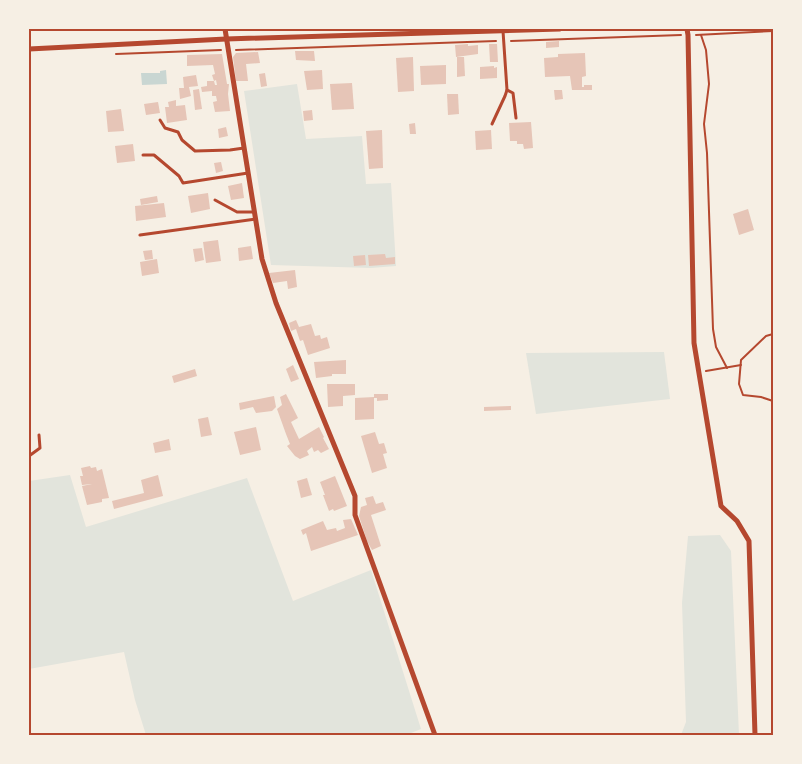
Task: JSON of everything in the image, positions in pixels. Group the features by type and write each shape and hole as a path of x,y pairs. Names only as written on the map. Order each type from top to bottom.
{"street":[{"path":"225,29 262,258 276,303 355,496 355,515 435,735"},
{"path":"29,49 226,39 560,29"},
{"path":"687,29 694,343 721,506 737,521 749,541 755,735"}],"lane":[{"path":"492,124 507,90 503,30"},
{"path":"507,90 513,93 516,118"},
{"path":"160,120 165,128 178,132 182,140 195,151 244,148"},
{"path":"143,155 154,155 179,176 183,183 248,173"},
{"path":"215,200 237,212 254,212"},
{"path":"140,234 256,219"},
{"path":"29,456 40,448 39,435"}],"path":[{"path":"115,54 773,31"},
{"path":"701,34 706,50 708,84 704,124 713,329 716,347 727,368"},
{"path":"773,334 766,336 741,360 739,384 743,395 761,397 773,401"},
{"path":"699,373 741,365"}],"shaded area":[{"path":"166,70 167,84 142,85 141,73 160,73 160,71"},
{"path":"297,84 306,139 362,136 366,184 391,183 396,266 371,268 271,265 244,91"},
{"path":"664,352 670,399 536,414 526,353"},
{"path":"70,475 86,527 247,478 293,601 371,570 421,729 406,735 146,735 135,700 124,652 29,669 29,481"},
{"path":"720,535 731,551 739,735 681,735 686,722 682,603 688,536"}],"building":[{"path":"559,41 559,47 546,48 546,42"},
{"path":"468,44 468,46 478,45 478,54 456,57 455,45"},
{"path":"489,44 497,44 498,62 490,62"},
{"path":"295,51 314,51 315,61 296,60"},
{"path":"258,52 260,63 246,64 248,81 236,81 233,57 236,53"},
{"path":"585,53 586,76 582,77 582,87 584,85 592,85 592,90 572,90 570,76 545,77 544,58 558,57 558,54"},
{"path":"222,54 227,84 229,84 230,111 215,112 213,102 217,101 216,96 212,96 212,91 202,92 201,87 207,86 207,81 214,81 212,75 215,74 213,65 187,66 187,55"},
{"path":"413,57 414,91 398,92 396,58"},
{"path":"457,57 464,57 465,76 457,77"},
{"path":"446,65 446,84 421,85 420,66"},
{"path":"494,66 494,68 497,67 497,78 480,79 480,67"},
{"path":"322,70 323,89 307,90 304,71"},
{"path":"265,73 267,86 261,87 259,74"},
{"path":"196,75 198,86 189,87 191,96 180,99 179,88 184,88 183,77"},
{"path":"352,83 354,109 332,110 330,84"},
{"path":"199,89 202,109 195,110 193,90"},
{"path":"554,90 562,90 563,99 555,100"},
{"path":"447,94 458,94 459,114 448,115"},
{"path":"176,100 176,106 185,105 187,120 167,123 165,107 169,107 168,102"},
{"path":"158,102 160,113 146,115 144,104"},
{"path":"121,109 124,131 108,132 106,111"},
{"path":"312,110 313,120 304,121 303,111"},
{"path":"531,122 533,148 524,149 523,144 517,144 517,141 510,141 509,123"},
{"path":"415,123 416,134 410,134 409,124"},
{"path":"226,127 228,136 219,138 218,129"},
{"path":"382,130 383,168 369,169 366,131"},
{"path":"491,130 492,149 476,150 475,131"},
{"path":"133,144 135,161 117,163 115,146"},
{"path":"221,162 223,171 216,173 214,163"},
{"path":"242,183 244,198 231,200 228,186"},
{"path":"208,193 210,209 191,213 188,196"},
{"path":"157,196 158,202 141,205 140,199"},
{"path":"164,203 166,217 136,221 135,206"},
{"path":"748,209 754,230 739,235 733,214"},
{"path":"218,240 221,261 206,263 203,242"},
{"path":"251,246 253,259 239,261 238,248"},
{"path":"202,248 204,260 195,262 193,249"},
{"path":"152,250 153,259 145,260 143,251"},
{"path":"385,254 386,258 395,257 395,264 369,266 368,255"},
{"path":"365,255 366,265 354,266 353,256"},
{"path":"157,259 159,273 142,276 140,262"},
{"path":"295,270 297,287 288,289 287,281 273,283 269,273"},
{"path":"296,320 299,327 311,324 315,336 320,335 321,339 327,337 330,348 308,355 303,340 300,341 296,329 291,331 289,323"},
{"path":"346,360 346,374 332,374 332,376 316,378 314,362"},
{"path":"293,365 299,379 291,382 286,369"},
{"path":"195,369 197,376 174,383 172,376"},
{"path":"327,384 355,384 355,395 343,396 343,406 328,407"},
{"path":"286,394 298,418 291,422 299,439 319,427 329,449 321,453 318,450 314,452 312,447 307,451 309,455 300,459 287,446 290,444 277,409 282,405 280,397"},
{"path":"374,394 388,394 388,400 377,401 377,398 374,398"},
{"path":"274,396 276,407 272,411 256,413 253,407 240,410 239,403"},
{"path":"374,397 374,419 355,420 355,398"},
{"path":"511,406 511,410 484,411 484,407"},
{"path":"208,417 212,435 201,437 198,419"},
{"path":"256,427 261,450 240,455 234,432"},
{"path":"375,432 379,444 384,443 387,453 383,454 387,468 372,473 361,436"},
{"path":"169,439 171,450 155,453 153,443"},
{"path":"90,466 91,468 96,467 97,471 102,469 109,498 102,499 102,502 87,505 82,486 92,484 82,485 80,476 83,476 81,468"},
{"path":"158,475 163,496 114,509 112,501 144,493 141,480"},
{"path":"335,476 347,506 329,511 320,482"},
{"path":"307,478 312,495 301,498 297,481"},
{"path":"373,496 376,504 383,502 386,510 371,515 381,546 372,550 359,516 361,507 367,505 365,498"},
{"path":"351,519 358,535 311,551 306,533 303,535 301,530 323,521 327,530 336,528 337,531 345,528 343,520"}]}
